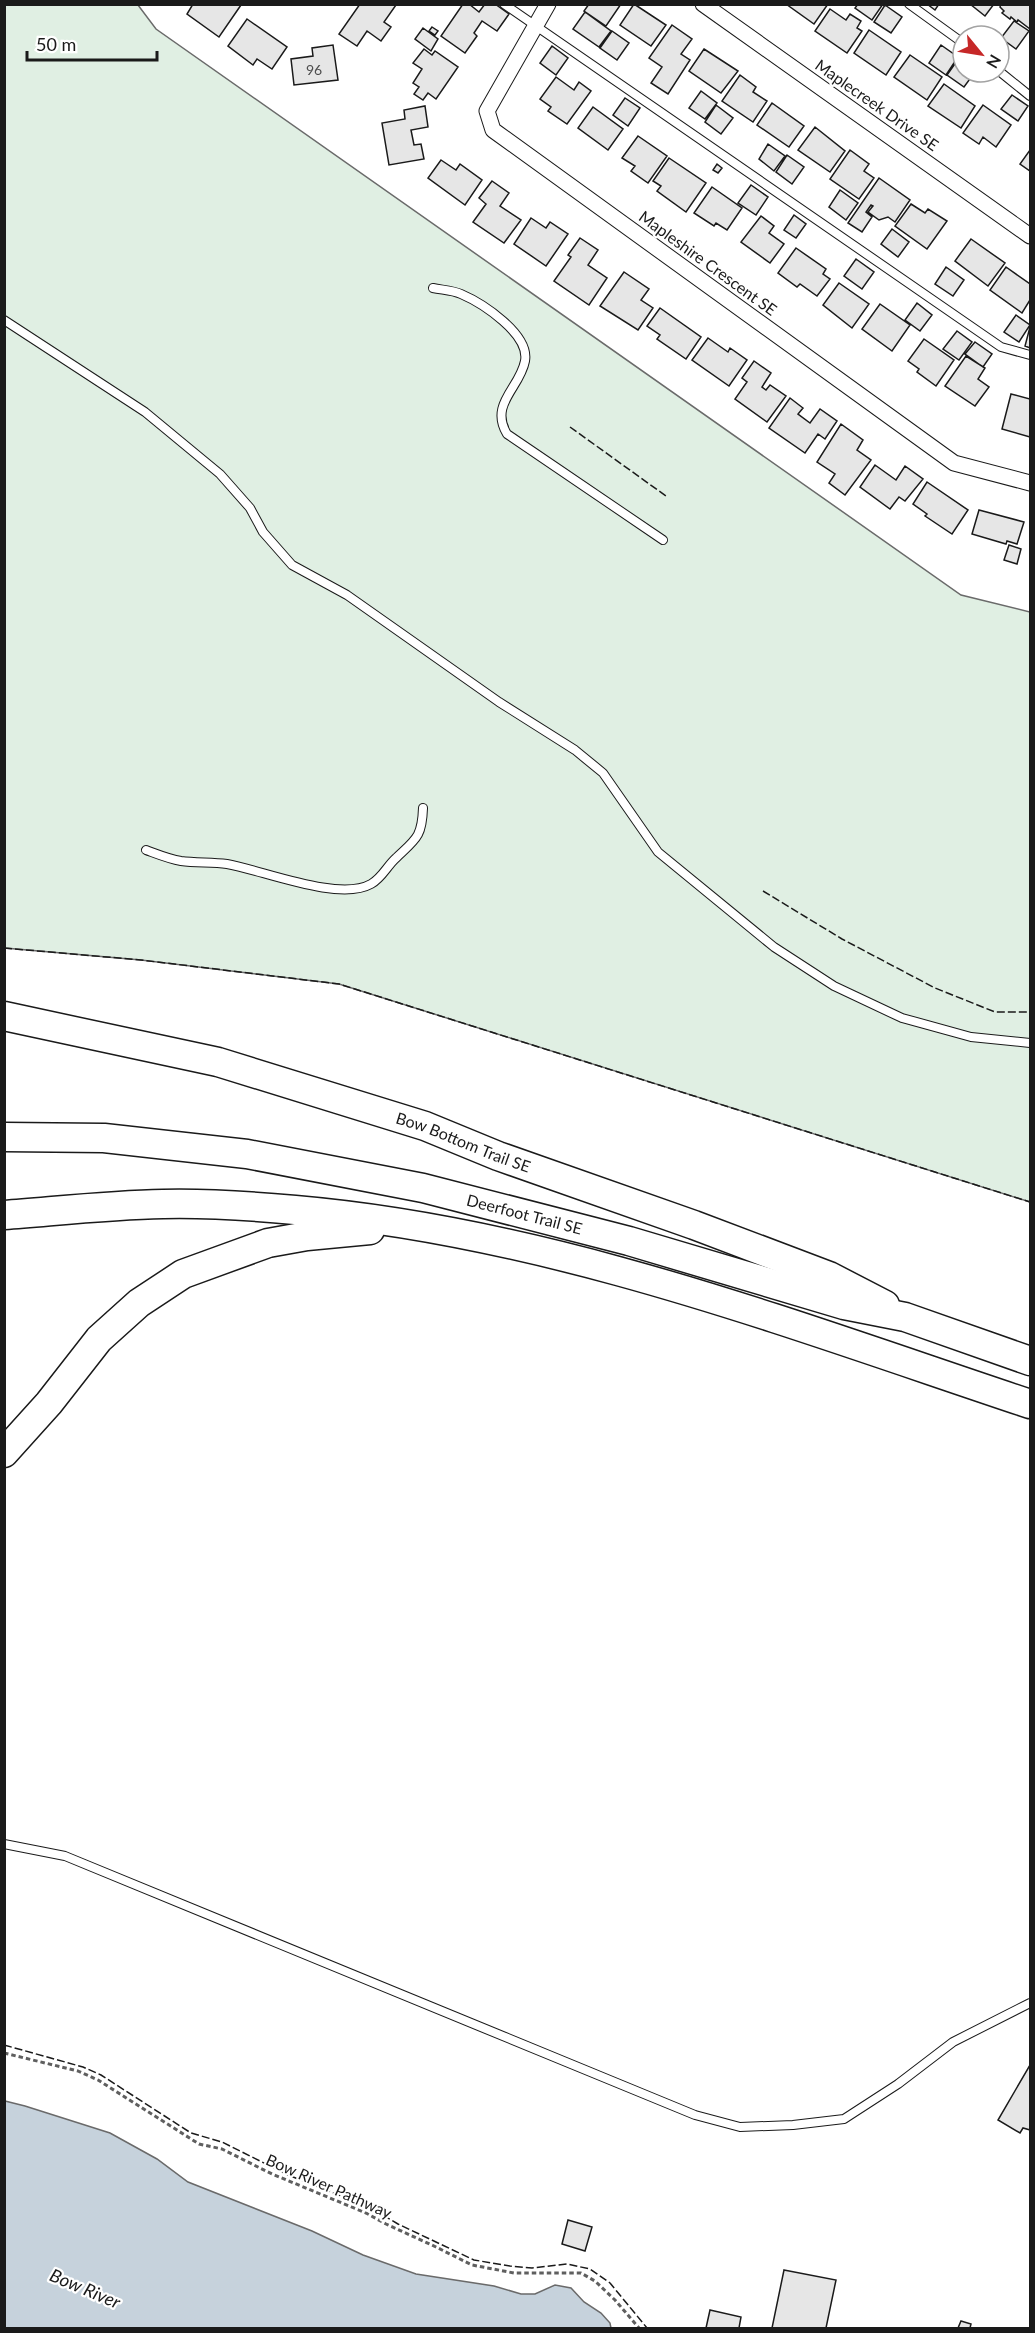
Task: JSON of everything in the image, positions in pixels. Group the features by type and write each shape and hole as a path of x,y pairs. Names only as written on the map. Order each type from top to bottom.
{"highway":[{"name":"Bow Bottom Trail SE","path":"4,1016 218,1062 425,1126 498,1156 694,1225 829,1276 905,1317"},
{"name":"Deerfoot Trail SE","path":"4,1137 115,1140 247,1154 305,1164 372,1180 423,1188 629,1241 844,1305 905,1317 1030,1361"},
{"name":"Deerfoot Trail SE","path":"4,1215 175,1204 306,1211 352,1216 496,1240 709,1296 1030,1404"},
{"path":"4,1453 49,1403 99,1339 139,1304 183,1274 268,1243 307,1236 414,1226"}],"street":[{"name":"Mapleshire Crescent SE","path":"548,4 487,111 493,130 954,462 1030,483"},
{"name":"Maplecreek Drive SE","path":"703,4 1030,236"}],"lane":[{"path":"504,4 1002,346 1030,355"},
{"path":"909,4 951,35"},
{"path":"1011,81 1030,96"},
{"path":"433,288 458,292 481,304 498,316 524,346 525,362 501,411 501,425 507,434 663,540"},
{"path":"4,320 145,412 220,474 250,508 263,532 292,565 347,595 589,761 603,773 658,852 774,947 834,986 902,1018 971,1037 1030,1043"},
{"path":"146,850 179,861 228,865 320,887 359,888 377,879 414,842 418,837 423,808"},
{"path":"4,1844 65,1856 694,2115 740,2127 794,2125 844,2119 898,2084 953,2042 1030,2003"}],"path":[{"name":"Bow River Pathway","path":"4,2053 78,2071 98,2080 199,2144 222,2149 272,2174 366,2213 472,2265 514,2273 581,2273 595,2281 639,2328"}],"green space":[{"path":"5,5 138,5 156,29 961,595 1030,612 1030,1202 339,984 141,960 5,948"}],"water":[{"name":"Bow River","path":"5,2101 110,2133 157,2159 188,2182 312,2231 363,2255 416,2274 494,2286 521,2294 535,2294 555,2285 571,2288 584,2302 601,2313 610,2323 611,2328 5,2328"}],"building":[{"path":"193,4 241,5 219,37 187,14"},
{"path":"360,4 396,5 384,22 391,27 381,41 367,31 357,46 339,34"},
{"path":"463,4 469,4 479,12 485,4 495,4 509,14 497,31 482,21 474,33 477,36 465,53 441,36"},
{"path":"589,4 621,4 606,26 584,11"},
{"path":"634,4 666,25 651,46 620,25"},
{"path":"786,4 828,4 814,24"},
{"path":"858,4 883,4 872,20 855,8"},
{"path":"927,4 939,4 935,10"},
{"path":"970,4 994,4 985,16"},
{"path":"1001,4 1030,4 1030,29 1018,20 1017,22 1011,17 1010,19 1002,13 1004,11 1000,7"},
{"path":"885,5 902,17 891,33 874,22"},
{"path":"830,9 846,20 850,14 861,21 857,28 862,31 847,53 815,31"},
{"path":"585,12 611,31 599,47 573,29"},
{"path":"247,19 287,47 272,69 257,59 253,65 228,46"},
{"path":"1014,21 1029,31 1016,49 1011,45 1011,25"},
{"path":"672,25 692,39 681,54 690,60 668,94 651,83 662,67 649,58"},
{"path":"432,27 438,31 435,35 429,31"},
{"path":"423,28 438,39 431,51 415,39"},
{"path":"869,30 901,52 886,75 854,53"},
{"path":"612,31 629,43 617,60 600,48"},
{"path":"333,45 338,80 294,85 291,59 313,56 312,48"},
{"path":"941,45 951,52 951,68 946,75 929,63"},
{"path":"552,46 568,58 556,75 540,63"},
{"path":"424,49 432,55 435,51 458,67 436,99 428,93 423,100 414,94 419,87 413,83 422,69 413,63"},
{"path":"704,49 738,71 721,93 689,71"},
{"path":"910,55 942,77 927,100 894,77"},
{"path":"740,75 756,87 753,92 767,101 753,122 722,101"},
{"path":"556,77 574,90 579,82 591,91 567,124 548,111 551,107 540,99"},
{"path":"944,84 975,106 961,128 928,106"},
{"path":"701,91 717,103 705,119 689,108"},
{"path":"1012,95 1028,106 1018,121 1001,109"},
{"path":"625,98 640,108 628,126 613,115"},
{"path":"772,103 804,126 789,147 757,125"},
{"path":"716,105 733,118 721,134 705,122"},
{"path":"983,105 1011,125 996,147 983,137 979,144 963,133"},
{"path":"425,106 428,127 411,130 414,145 421,144 424,159 389,165 382,123 405,119 404,110"},
{"path":"593,107 623,129 608,150 578,128"},
{"path":"815,127 845,151 830,172 798,150"},
{"path":"638,136 667,156 648,183 631,171 635,166 622,158"},
{"path":"768,144 785,156 774,171 759,159"},
{"path":"850,150 869,164 864,171 874,178 859,199 830,179"},
{"path":"1030,150 1030,171 1020,164"},
{"path":"787,155 804,167 792,184 776,172"},
{"path":"669,158 706,183 686,212 657,191 661,186 653,181"},
{"path":"441,160 456,170 460,164 482,180 465,205 428,178"},
{"path":"717,164 722,168 718,173 713,170"},
{"path":"879,178 910,200 895,222 888,217 879,220 868,212 873,206 871,205 866,212 872,217 862,232 848,223"},
{"path":"492,181 509,193 500,206 521,220 504,243 473,222 486,204 479,198"},
{"path":"751,185 768,197 756,215 738,203"},
{"path":"712,187 742,208 727,230 716,223 714,226 694,213"},
{"path":"840,190 858,203 846,220 829,207"},
{"path":"911,204 925,213 928,209 947,221 927,249 895,226"},
{"path":"794,215 806,224 796,238 784,230"},
{"path":"761,216 774,226 769,233 784,244 770,263 741,242"},
{"path":"531,218 546,228 550,222 568,234 546,266 514,244"},
{"path":"892,229 909,242 898,257 881,244"},
{"path":"580,238 598,250 588,265 607,278 589,305 554,281 571,257 568,255"},
{"path":"971,239 1005,263 988,286 955,261"},
{"path":"796,248 826,269 823,274 830,279 817,296 800,284 797,287 778,273"},
{"path":"856,259 874,272 862,289 844,276"},
{"path":"946,267 964,280 953,296 935,284"},
{"path":"1006,267 1030,284 1030,300 1022,313 990,290"},
{"path":"624,272 649,289 641,300 653,308 638,330 600,306"},
{"path":"839,283 869,304 852,328 823,305"},
{"path":"917,303 932,315 920,331 905,320"},
{"path":"880,304 910,325 892,351 862,329"},
{"path":"660,308 701,337 686,359 657,339 660,335 647,326"},
{"path":"1016,315 1030,325 1019,342 1004,332"},
{"path":"1030,327 1030,348 1025,346"},
{"path":"957,331 972,342 959,360 943,349"},
{"path":"708,338 728,352 730,348 747,360 729,386 692,360"},
{"path":"924,339 954,360 936,386 917,372 919,369 908,361"},
{"path":"975,342 992,354 983,367 965,354"},
{"path":"966,356 985,368 978,379 989,387 975,406 945,386"},
{"path":"754,361 771,373 762,387 766,390 770,385 786,396 767,422 735,399 747,382 742,378"},
{"path":"1011,394 1030,399 1030,437 1002,429"},
{"path":"790,398 803,408 798,414 810,423 820,409 837,421 825,439 818,434 805,453 769,428"},
{"path":"841,424 863,440 857,450 871,460 845,495 829,483 835,474 817,462"},
{"path":"875,465 896,480 905,466 923,479 905,501 899,497 890,509 860,487"},
{"path":"927,482 968,510 952,534 925,516 927,514 913,504"},
{"path":"979,510 1024,522 1017,544 1007,541 1006,544 972,534"},
{"path":"1009,545 1021,549 1017,564 1004,560"},
{"path":"1030,2065 1030,2130 1023,2128 1020,2133 998,2120"},
{"path":"568,2220 592,2227 585,2251 562,2244"},
{"path":"784,2270 836,2280 826,2328 772,2328"},
{"path":"710,2310 741,2317 739,2328 706,2328"},
{"path":"961,2321 971,2324 970,2328 958,2328"}],"fence":[{"path":"570,427 666,496"},
{"path":"763,891 842,939 935,988 995,1012 1030,1012"},
{"path":"4,948 141,960 339,984 1030,1202"},
{"path":"4,2045 83,2067 101,2075 191,2133 222,2142 288,2175 367,2206 398,2224 474,2260 532,2268 567,2264 590,2269 610,2283 647,2328"}]}
